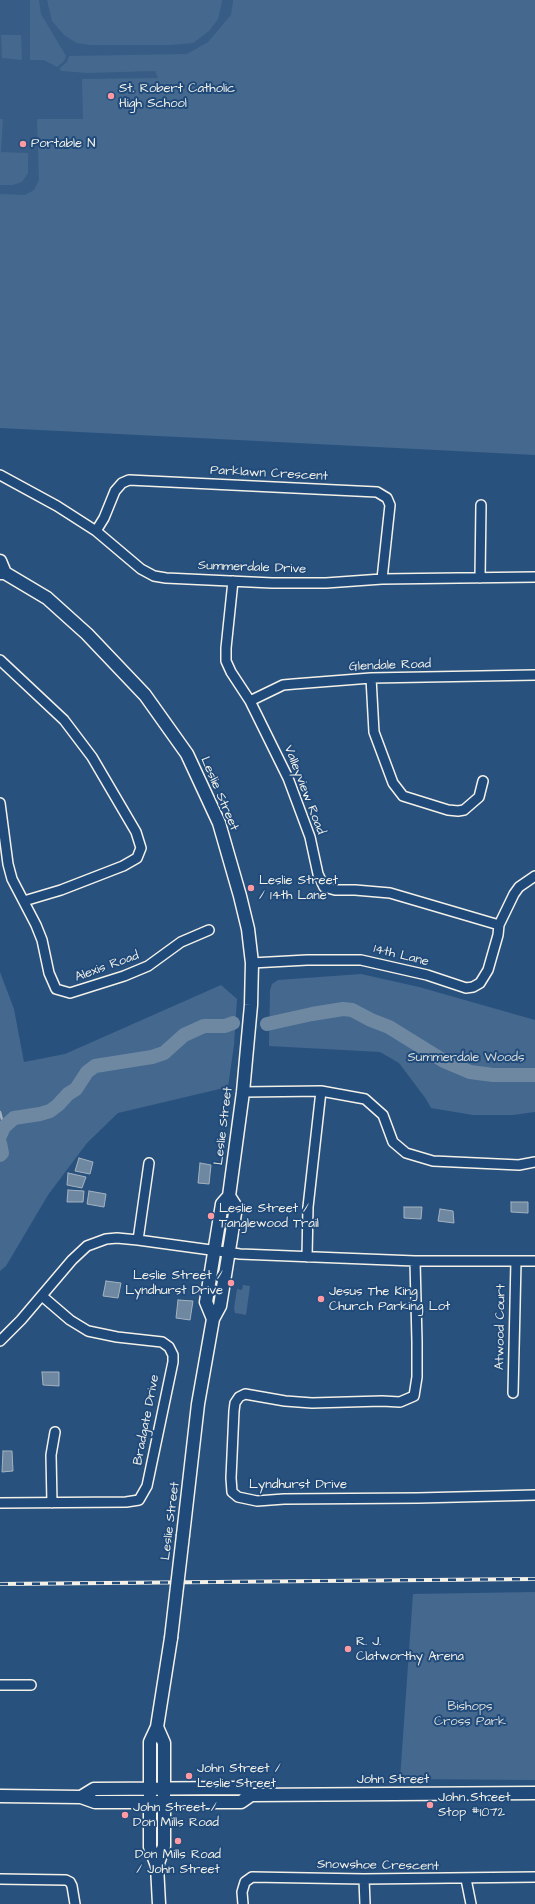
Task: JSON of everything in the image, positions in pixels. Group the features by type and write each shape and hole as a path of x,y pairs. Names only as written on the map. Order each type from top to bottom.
{"main road":[{"name":"Leslie Street","path":"0,561 2,573 47,598 87,634 145,695 187,754 219,823 248,929 252,963 251,1006 243,1092 229,1196 222,1204 206,1302 213,1319"},
{"name":"Leslie Street","path":"157,1866 150,1847 150,1742 157,1727 171,1638 198,1404 213,1319 220,1306 236,1207 229,1196"},
{"name":"Leslie Street","path":"157,1727 164,1743 164,1846 157,1866"},
{"name":"John Street","path":"81,1797 94,1789 242,1788 251,1795"},
{"name":"John Street","path":"0,1796 81,1797 95,1802 241,1802 251,1795 535,1793"},
{"path":"157,1866 159,1904"}],"street":[{"name":"Summerdale Drive","path":"0,475 56,506 96,532 141,569 154,576 166,578 233,581 326,583 382,579 535,578"},
{"name":"Parklawn Crescent","path":"96,532 104,518 115,491 122,483 129,480 377,492 387,498 390,505 382,579"},
{"path":"480,578 482,505"},
{"name":"Valleyview Road","path":"233,581 225,656 231,672 250,702 288,778 310,837 318,874 324,887 335,890 364,890 396,894 499,925"},
{"path":"0,660 64,720 92,757 136,832 141,848 137,858 123,866 61,890 24,901"},
{"name":"Glendale Road","path":"250,702 283,685 371,678 535,675"},
{"path":"371,678 374,732 393,783 403,796 448,810 464,810 479,797 483,781"},
{"name":"Alexis Road","path":"0,803 8,864 12,879 42,940 52,982 56,989 70,993 124,976 148,966 181,942 209,930"},
{"path":"499,925 518,887 535,876"},
{"name":"14th Lane","path":"252,963 307,960 361,960 426,975 466,988 480,983 484,978 492,957 499,925"},
{"path":"243,1092 322,1091 365,1100 383,1115 393,1142 406,1153 433,1161 520,1165 535,1162"},
{"path":"307,1257 308,1207 322,1091"},
{"path":"138,1240 149,1163"},
{"path":"0,1341 42,1296 72,1260 87,1246 106,1239 118,1238 138,1240 228,1253 415,1261 535,1261"},
{"name":"Lyndhurst Drive","path":"415,1261 417,1342 414,1396 400,1402 382,1401 312,1403 285,1401 245,1394 235,1403 231,1478 232,1492 238,1497 257,1501 284,1499 535,1496"},
{"name":"Atwood Court","path":"513,1393 516,1261"},
{"name":"Bradgate Drive","path":"0,1504 126,1502 139,1500 147,1486 173,1362 173,1355 169,1347 157,1340 117,1337 88,1331 70,1320 42,1296"},
{"path":"52,1503 51,1455 55,1432"},
{"path":"0,1685 31,1685"},
{"name":"Snowshoe Crescent","path":"243,1904 242,1892 245,1882 252,1877 466,1879 535,1877"},
{"path":"364,1879 365,1904"},
{"path":"466,1879 470,1904"},
{"path":"0,1880 66,1880 70,1882 72,1886 74,1904"}],"shaded area":[{"name":"St. Robert Catholic High School","path":"0,0 233,0 214,178 35,201 0,198"},
{"path":"79,1158 93,1162 90,1174 75,1171"},
{"path":"200,1163 211,1165 209,1184 198,1183"},
{"path":"68,1173 86,1177 82,1188 67,1185"},
{"path":"68,1190 84,1191 83,1202 67,1202"},
{"path":"89,1191 106,1194 104,1207 87,1204"},
{"path":"511,1202 528,1202 528,1213 511,1212"},
{"path":"404,1207 422,1207 421,1219 404,1218"},
{"path":"440,1209 453,1211 454,1223 438,1221"},
{"path":"106,1281 121,1283 118,1298 103,1296"},
{"path":"178,1300 193,1301 190,1320 176,1318"},
{"path":"42,1372 59,1372 59,1386 43,1385"},
{"path":"3,1451 12,1451 13,1471 2,1472"}],"green space":[{"path":"30,0 39,0 41,14 66,56 64,61 57,67 44,60 30,60"},
{"path":"47,0 222,0 222,2 218,19 209,31 193,43 171,45 90,45 77,43 64,35 52,21"},
{"path":"233,0 535,0 535,455 0,428 0,194 25,195 34,190 39,180 37,119 83,119 82,79 158,78 155,71 87,73 62,71 59,69 67,62 69,56 187,54 208,42 231,15"},
{"path":"1,35 21,35 22,60 2,58"},
{"path":"0,119 3,119 1,152 28,153 28,173 22,182 13,185 0,185"},
{"path":"0,972 14,1009 24,1062 65,1054 221,985 237,999 234,1045 228,1087 118,1113 87,1143 48,1195 6,1266 0,1271"},
{"name":"Summerdale Woods","path":"361,974 419,987 535,1020 535,1112 513,1115 473,1115 431,1108 399,1063 380,1052 269,1046 270,990 272,984 278,980"},
{"path":"243,1285 250,1286 246,1315 235,1313 234,1308 237,1289 242,1290"},
{"name":"Bishops Cross Park","path":"535,1592 535,1780 400,1779 413,1594"}],"waterway":[{"path":"267,1024 312,1014 343,1009 352,1010 389,1027 444,1061 470,1072 493,1075 535,1075"},
{"path":"0,1136 4,1127 14,1118 50,1111 68,1094 76,1089 87,1072 95,1066 152,1057 164,1053 184,1035 204,1026 225,1026 233,1023"},
{"path":"0,1112 4,1127"},
{"path":"0,1143 2,1153 0,1155"}],"railway":[{"path":"0,1584 535,1579"}],"place":[{"name":"St. Robert Catholic High School","path":"111,96"},
{"name":"Portable N","path":"23,144"},
{"name":"Leslie Street / 14th Lane","path":"251,888"},
{"name":"Leslie Street / Tanglewood Trail","path":"211,1216"},
{"name":"Leslie Street / Lyndhurst Drive","path":"231,1283"},
{"name":"Jesus The King Church Parking Lot","path":"321,1299"},
{"name":"R. J. Clatworthy Arena","path":"348,1649"},
{"name":"John Street / Leslie Street","path":"189,1776"},
{"name":"John Street Stop #1072","path":"430,1805"},
{"name":"John Street / Don Mills Road","path":"125,1815"},
{"name":"Don Mills Road / John Street","path":"178,1841"}]}
